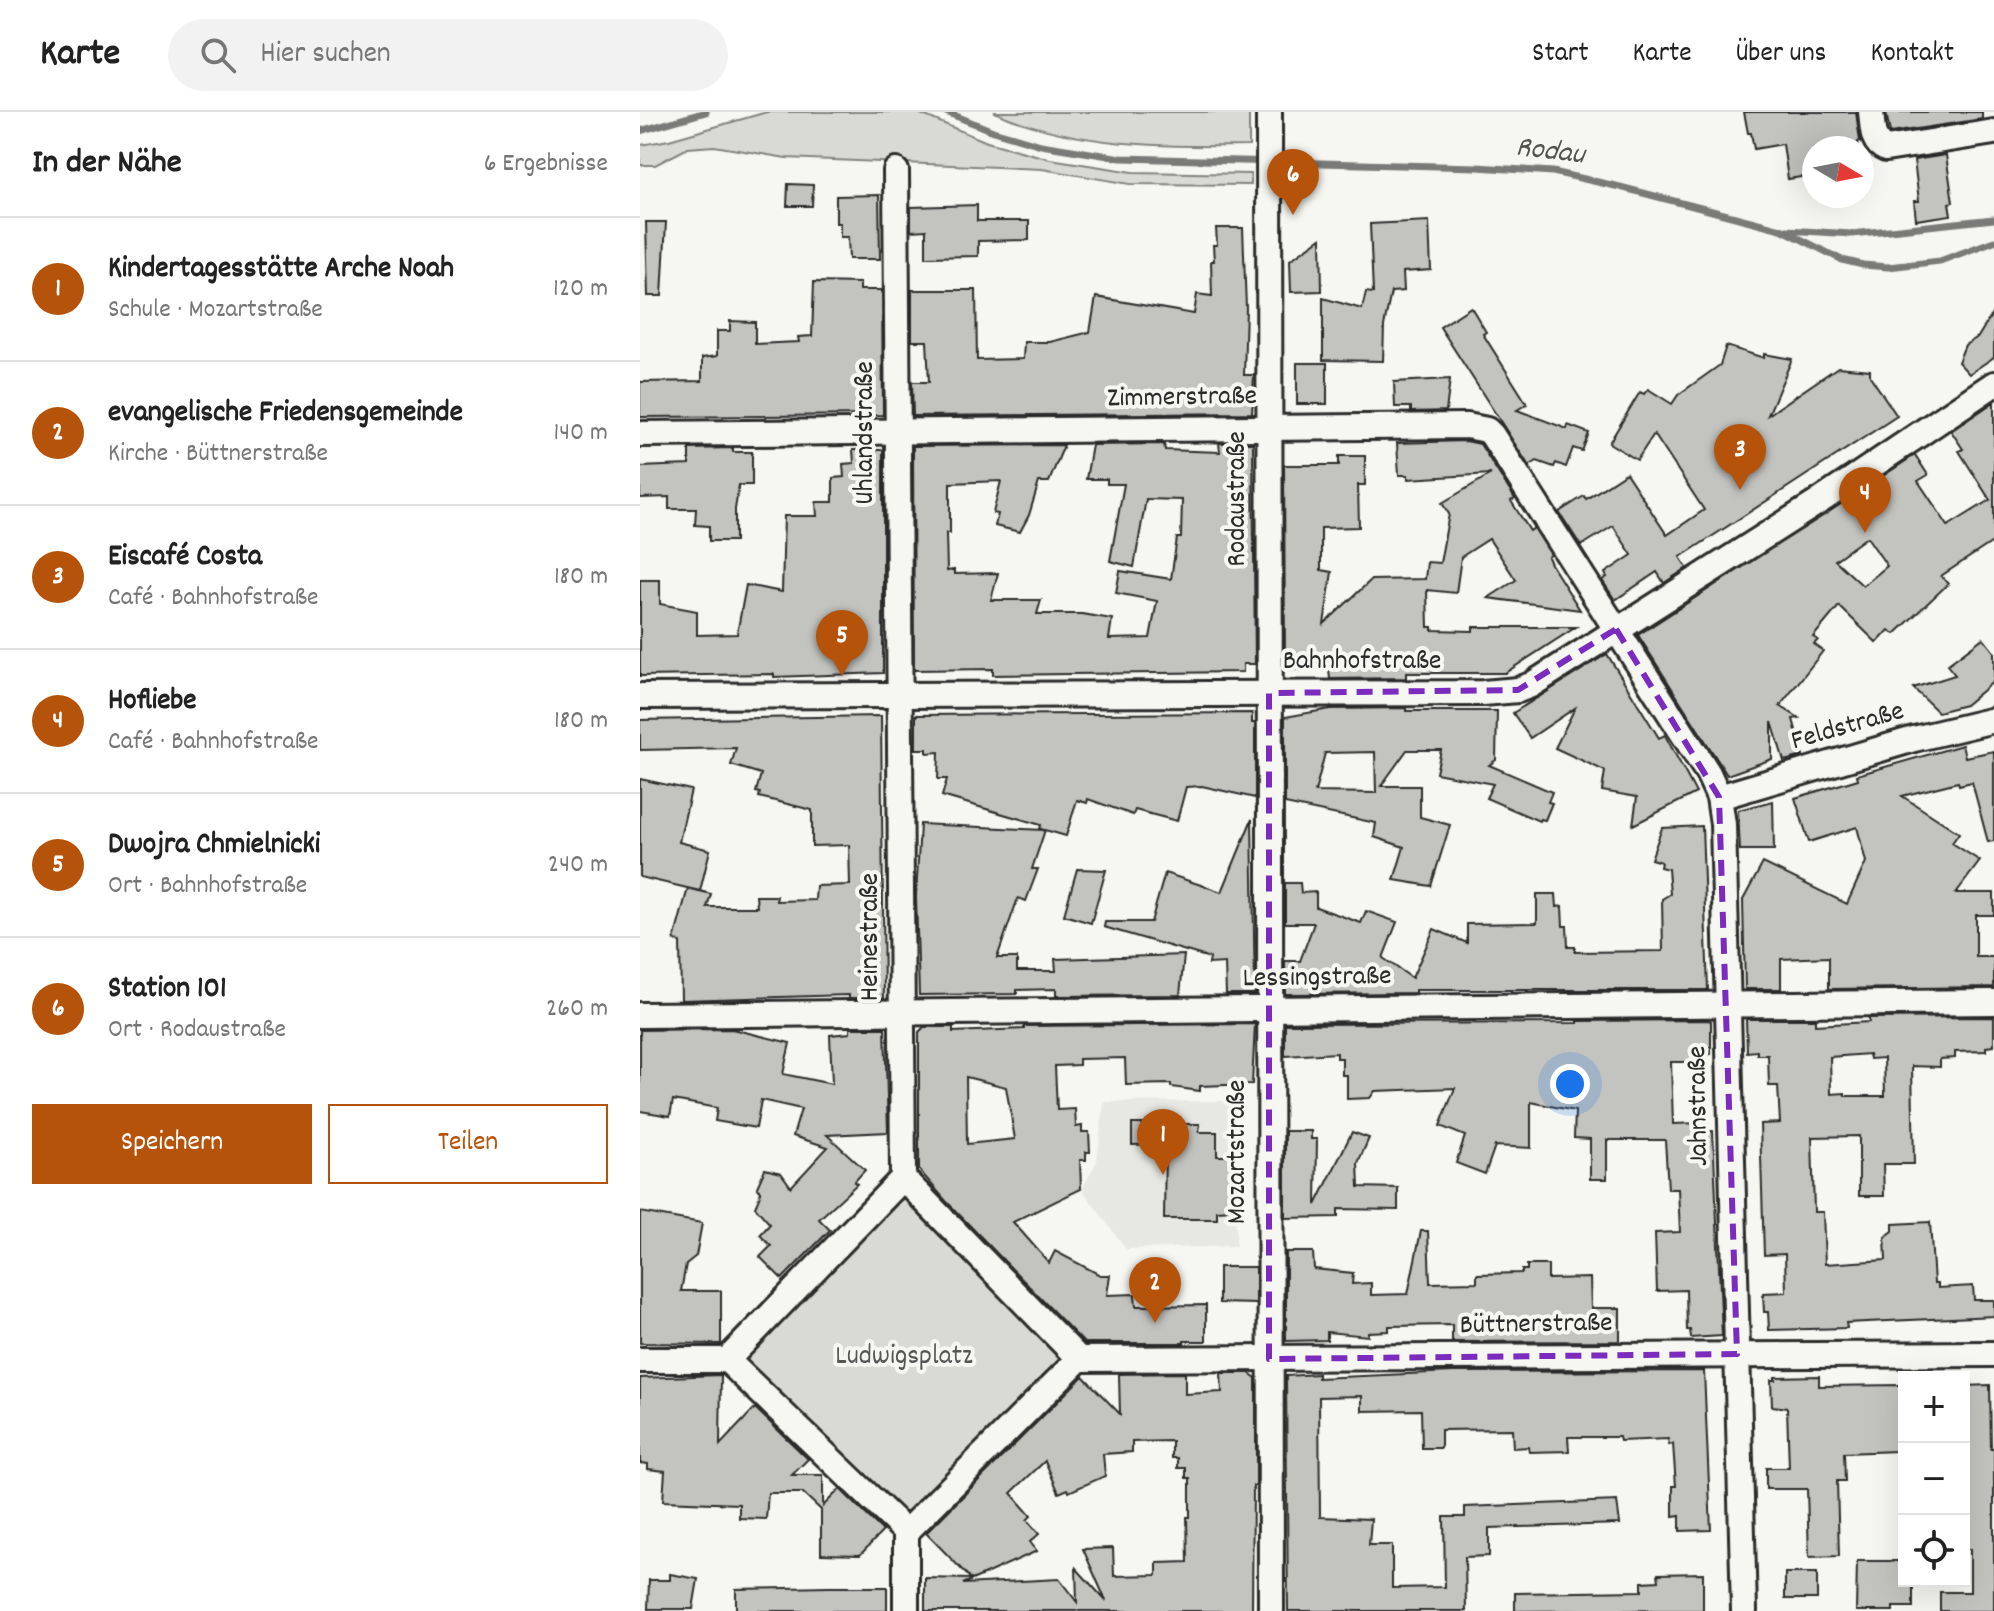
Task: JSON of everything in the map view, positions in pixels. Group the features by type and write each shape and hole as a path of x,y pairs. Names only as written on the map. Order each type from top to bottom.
{"street":[{"path":"1871,112 1874,137 1886,149 1994,132"},
{"name":"Rodaustraße","path":"1269,119 1269,693"},
{"name":"Uhlandstraße","path":"896,171 900,695"},
{"name":"Bahnhofstraße","path":"640,696 1483,693 1518,690 1531,685 1820,501 1994,384"},
{"name":"Zimmerstraße","path":"640,434 1467,426 1487,430 1616,629"},
{"name":"Jahnstraße","path":"1616,629 1708,773 1719,797 1723,824 1744,1611"},
{"name":"Mozartstraße","path":"1269,693 1271,1611"},
{"name":"Heinestraße","path":"900,695 903,1178"},
{"name":"Feldstraße","path":"1719,797 1914,739 1994,720"},
{"name":"Lessingstraße","path":"640,1015 1994,1002"},
{"path":"727,1360 903,1178 1079,1359 906,1532 906,1611"},
{"name":"Büttnerstraße","path":"1079,1359 1994,1354"},
{"path":"640,1360 727,1360 906,1532"}],"highlighted area":[{"path":"1616,629 1719,797 1737,1354 1269,1359 1269,693 1518,690"}],"shaded area":[{"path":"1236,1101 1236,1246 1126,1249 1082,1189 1097,1161 1104,1102"}],"green space":[{"path":"767,112 916,112 987,142 1050,159 1133,172 1251,174 1251,185 1130,184 1042,169 786,158 714,146 688,148 655,165 640,165 640,145 669,140"},
{"path":"994,112 1249,112 1249,146 1151,145 1087,138 1025,124"},
{"name":"Ludwigsplatz","path":"903,1195 1067,1359 905,1520 743,1360"}],"building":[{"path":"1744,112 1856,112 1859,136 1802,136 1802,177 1788,179 1783,144 1754,149 1751,133 1748,133"},
{"path":"1886,112 1982,112 1982,119 1890,133"},
{"path":"1946,155 1953,202 1949,203 1951,215 1916,220 1914,201 1919,201 1914,160"},
{"path":"788,184 813,185 812,206 787,206"},
{"path":"879,195 880,259 849,259 848,237 840,237 840,223 836,223 836,196"},
{"path":"977,205 977,221 1029,221 1029,240 978,241 978,256 926,257 926,230 911,231 911,207"},
{"path":"1429,221 1431,270 1403,272 1404,291 1391,292 1384,326 1383,361 1323,360 1323,298 1362,309 1366,292 1373,293 1370,224"},
{"path":"646,222 666,222 662,296 648,296"},
{"path":"1216,228 1243,228 1246,308 1244,375 1254,375 1252,413 913,416 912,382 929,382 927,341 912,341 912,290 976,290 977,360 1023,359 1024,342 1050,342 1090,332 1096,297 1194,314 1197,294 1212,296 1211,261 1214,261 1213,245 1217,245"},
{"path":"1321,238 1322,291 1291,292 1290,260"},
{"path":"814,282 860,283 860,290 882,290 883,415 640,417 640,382 702,381 702,358 717,356 717,331 730,331 730,321 755,322 755,344 799,342 798,337 812,336"},
{"path":"1471,307 1486,332 1483,334 1527,404 1517,410 1567,429 1568,425 1589,433 1582,451 1573,448 1566,467 1556,463 1554,467 1537,461 1529,466 1440,327"},
{"path":"1994,311 1994,357 1969,374 1958,362 1965,345 1978,337"},
{"path":"1726,346 1764,358 1764,354 1792,359 1768,415 1838,367 1870,370 1870,376 1897,416 1680,557 1687,568 1664,583 1657,572 1615,600 1602,580 1607,577 1605,573 1632,555 1613,526 1581,546 1559,512 1626,473 1667,535 1704,510 1654,434 1637,460 1609,443 1640,392 1644,394 1648,389 1672,404 1678,395 1720,365"},
{"path":"1297,363 1327,363 1327,404 1297,404"},
{"path":"1450,379 1446,411 1411,412 1411,407 1395,407 1394,382"},
{"path":"1994,402 1994,541 1941,576 1948,584 1895,634 1889,630 1877,643 1839,606 1813,637 1818,640 1814,644 1823,651 1780,706 1799,718 1793,719 1803,756 1784,761 1772,722 1772,759 1727,775 1638,635 1915,455 1928,475 1918,481 1948,526 1990,500 1959,451 1963,449 1951,431","holes":["1867,537 1887,566 1863,586 1835,560"]},
{"path":"1466,441 1480,444 1515,499 1511,501 1530,531 1534,528 1551,555 1548,557 1551,564 1580,610 1488,598 1516,580 1489,539 1461,557 1456,593 1427,590 1428,627 1432,630 1473,631 1473,627 1576,627 1505,673 1406,673 1406,678 1330,679 1329,669 1288,670 1285,663 1284,465 1339,465 1339,456 1365,456 1365,485 1358,485 1359,527 1321,528 1321,570 1332,572 1324,624 1371,580 1425,579 1427,562 1440,563 1449,514 1442,503 1491,474 1408,479 1408,475 1399,475 1397,443"},
{"path":"1219,443 1253,443 1255,664 1243,664 1243,672 993,675 993,669 914,670 913,446 1064,445 1049,482 1039,482 1020,532 995,526 998,514 993,513 1001,481 950,483 947,571 954,570 954,574 998,573 991,600 1041,600 1037,614 1082,614 1112,619 1109,639 1150,638 1157,601 1116,593 1120,571 1171,579 1177,538 1181,538 1182,500 1146,499 1134,567 1110,561 1124,484 1107,484 1107,479 1086,479 1092,445 1164,444 1165,450 1220,452"},
{"path":"733,448 733,452 752,452 752,485 739,485 735,541 709,541 709,526 695,525 696,509 669,509 669,497 640,498 640,467 689,465 689,449"},
{"path":"853,450 883,450 883,673 774,677 774,674 640,676 640,580 660,580 660,604 697,611 697,635 737,634 746,585 782,592 784,516 817,516 816,502 833,502 833,478 844,477 843,464 854,463"},
{"path":"1983,638 1994,652 1994,681 1965,705 1938,712 1913,688 1955,675 1947,665"},
{"path":"1607,654 1659,738 1665,735 1696,793 1633,825 1637,797 1602,791 1605,771 1555,748 1575,708 1530,738 1513,713"},
{"path":"1330,709 1497,711 1496,760 1489,765 1552,792 1548,802 1552,803 1545,820 1539,821 1486,798 1493,784 1436,773 1441,750 1407,750 1381,786 1420,786 1420,817 1450,825 1431,886 1394,880 1404,847 1374,837 1376,823 1285,804 1285,717","holes":["1375,752 1376,793 1315,792 1325,753"]},
{"path":"1252,713 1252,723 1255,723 1255,798 1202,786 1186,787 1177,821 1135,810 1133,815 1088,799 1087,803 1077,800 1066,836 1045,830 1032,869 1038,869 1026,901 1018,898 997,958 1017,958 1017,971 1056,971 1055,959 1184,955 1180,995 1056,996 1056,989 1017,990 1017,994 919,995 916,897 920,824 1044,830 1040,829 1041,825 942,796 947,779 938,779 939,752 927,753 927,749 916,749 916,715"},
{"path":"881,716 884,998 849,998 849,995 681,1000 680,942 674,940 688,888 711,894 707,907 757,907 756,896 777,896 776,901 815,900 816,886 850,885 849,845 812,846 812,810 759,797 760,793 756,792 761,774 731,765 736,748 640,750 640,720"},
{"path":"1962,745 1965,757 1994,751 1994,841 1988,842 1972,782 1959,785 1958,782 1902,796 1959,833 1952,843 1980,861 1956,893 1994,893 1994,915 1976,915 1976,957 1994,957 1994,987 1829,989 1829,957 1781,959 1781,989 1745,989 1743,900 1763,863 1847,904 1866,862 1857,827 1809,842 1795,798 1858,779 1857,775"},
{"path":"640,779 691,790 679,842 710,850 700,891 640,877"},
{"path":"1773,801 1774,850 1740,850 1738,810"},
{"path":"1252,819 1255,994 1226,994 1225,963 1209,964 1210,958 1104,927 1105,922 1151,922 1165,873 1222,892"},
{"path":"1702,826 1708,990 1415,990 1415,993 1285,994 1285,961 1300,961 1314,923 1285,923 1285,883 1300,883 1301,893 1316,892 1316,907 1361,923 1366,911 1397,922 1383,958 1412,978 1434,929 1467,943 1467,924 1537,923 1537,894 1556,894 1557,907 1562,906 1563,926 1567,926 1568,947 1575,947 1575,952 1663,951 1662,899 1670,894 1668,869 1660,867 1661,862 1651,859 1662,828"},
{"path":"1077,869 1106,870 1091,923 1064,915"},
{"path":"1994,1017 1994,1046 1986,1047 1986,1051 1955,1052 1955,1058 1940,1059 1940,1067 1912,1066 1914,1164 1883,1164 1884,1196 1859,1196 1859,1136 1812,1137 1814,1212 1823,1212 1825,1264 1886,1260 1885,1237 1893,1231 1893,1224 1930,1222 1934,1283 1938,1283 1938,1288 1973,1286 1974,1300 1994,1300 1994,1316 1846,1323 1847,1328 1769,1330 1763,1293 1786,1292 1785,1254 1764,1255 1760,1124 1780,1123 1778,1086 1769,1086 1768,1055 1757,1055 1757,1051 1747,1052 1746,1019 1815,1019 1815,1025 1869,1022 1869,1018","holes":["1869,1054 1870,1059 1884,1058 1885,1096 1831,1094 1830,1057"]},
{"path":"1711,1021 1711,1054 1693,1058 1693,1062 1671,1062 1673,1124 1701,1123 1701,1132 1713,1131 1722,1336 1691,1338 1690,1330 1687,1330 1686,1290 1657,1291 1655,1233 1680,1232 1678,1189 1668,1189 1665,1140 1607,1140 1607,1179 1590,1179 1590,1139 1574,1138 1575,1111 1531,1102 1531,1148 1495,1146 1485,1174 1456,1163 1465,1136 1440,1126 1455,1088 1375,1091 1370,1098 1347,1099 1347,1075 1342,1075 1342,1058 1337,1058 1337,1053 1285,1056 1285,1024"},
{"path":"1255,1024 1252,1084 1200,1086 1200,1091 1171,1087 1171,1084 1126,1085 1125,1058 1079,1059 1079,1065 1055,1066 1057,1110 1075,1109 1076,1127 1082,1126 1082,1132 1089,1132 1090,1152 1086,1152 1086,1160 1080,1160 1081,1189 1013,1222 1049,1263 1055,1251 1100,1275 1110,1275 1107,1295 1135,1294 1136,1306 1206,1305 1206,1341 1084,1343 919,1170 919,1032 924,1027 953,1027 953,1032 1024,1029 1024,1026","holes":["966,1077 1006,1087 1015,1139 967,1144"]},
{"path":"850,1028 885,1028 888,1132 827,1135 865,1170 854,1182 857,1184 819,1219 830,1230 782,1279 760,1257 771,1246 760,1235 770,1224 755,1207 761,1192 757,1187 765,1169 781,1173 791,1187 828,1147 793,1136 801,1109 761,1100 756,1128 715,1121 717,1108 673,1100 670,1116 640,1111 640,1030 732,1029 790,1043 783,1074 832,1084 830,1035 850,1033"},
{"path":"1132,1124 1200,1124 1199,1132 1217,1132 1217,1156 1231,1156 1231,1210 1217,1211 1217,1219 1164,1219 1165,1144 1132,1145"},
{"path":"1285,1131 1311,1131 1311,1139 1317,1139 1316,1205 1352,1132 1369,1138 1358,1163 1359,1187 1398,1188 1398,1210 1338,1209 1338,1217 1285,1218"},
{"path":"640,1212 702,1223 696,1256 686,1264 681,1291 721,1291 721,1344 640,1343"},
{"path":"1421,1231 1428,1231 1430,1283 1477,1282 1477,1274 1522,1273 1522,1270 1527,1270 1527,1265 1548,1265 1548,1279 1590,1278 1591,1308 1620,1308 1620,1341 1452,1342 1452,1325 1389,1326 1389,1331 1368,1332 1368,1336 1327,1332 1327,1340 1286,1341 1286,1252 1313,1252 1314,1269 1353,1273 1352,1284 1371,1283 1371,1295 1408,1294"},
{"path":"1219,1267 1256,1267 1256,1304 1219,1303"},
{"path":"1704,1371 1711,1530 1680,1531 1680,1515 1673,1516 1673,1486 1676,1486 1673,1444 1669,1445 1668,1439 1620,1441 1619,1437 1568,1437 1569,1451 1529,1452 1528,1447 1513,1448 1512,1429 1441,1430 1441,1448 1422,1448 1421,1410 1362,1411 1362,1396 1319,1397 1320,1517 1371,1519 1369,1545 1392,1545 1392,1588 1445,1587 1444,1517 1465,1517 1465,1507 1617,1501 1620,1524 1489,1528 1489,1556 1465,1557 1466,1611 1288,1611 1286,1376"},
{"path":"1185,1373 1185,1394 1222,1392 1221,1373 1249,1373 1256,1378 1252,1611 925,1611 925,1578 971,1579 926,1533 1083,1376 1120,1414 1119,1374","holes":["1172,1441 1172,1458 1178,1458 1178,1468 1186,1468 1186,1478 1190,1478 1188,1562 1157,1563 1157,1575 1114,1576 1113,1548 1083,1549 1106,1601 1076,1568 1077,1602 1059,1579 963,1584 1037,1551 1030,1542 1039,1534 1027,1520 1031,1516 1011,1493 1045,1461 1059,1493 1068,1489 1069,1492 1105,1476 1103,1454 1132,1452 1132,1442"]},
{"path":"721,1375 720,1445 755,1408 808,1459 792,1475 823,1475 823,1506 840,1489 883,1531 860,1555 821,1554 821,1510 803,1493 768,1493 766,1519 739,1518 739,1504 663,1501 665,1471 648,1469 648,1464 640,1463 640,1378"},
{"path":"1819,1376 1819,1386 1898,1385 1897,1451 1844,1453 1845,1481 1837,1481 1839,1556 1809,1557 1807,1489 1766,1489 1766,1468 1789,1468 1787,1408 1772,1406 1771,1380 1775,1377"},
{"path":"1990,1385 1991,1449 1994,1449 1994,1611 1940,1611 1940,1592 1970,1592 1970,1386"},
{"path":"1857,1561 1898,1561 1898,1587 1913,1587 1913,1607 1893,1607 1893,1611 1856,1611"},
{"path":"1703,1573 1703,1610 1515,1611 1515,1593 1642,1591 1642,1582 1659,1581 1658,1574"},
{"path":"1785,1573 1817,1573 1817,1599 1785,1599"},
{"path":"670,1574 698,1579 693,1609 648,1609 649,1580 670,1580"},
{"path":"887,1587 887,1611 736,1611 736,1589"}],"waterway":[{"name":"Rodau","path":"640,131 706,112"},
{"name":"Rodau","path":"946,112 993,131 1041,145 1121,158 1477,167 1553,172 1781,229 1842,260 1863,265 1888,267 1940,261 1994,241"},
{"path":"1787,230 1852,234 1994,219"}],"place":[{"name":"Station 101","path":"1293,215"},
{"name":"Eiscafé Costa","path":"1740,490"},
{"name":"Hofliebe","path":"1865,533"},
{"name":"Dwojra Chmielnicki","path":"842,676"},
{"name":"Kindertagesstätte Arche Noah","path":"1163,1175"},
{"name":"evangelische Friedensgemeinde","path":"1155,1323"}]}
